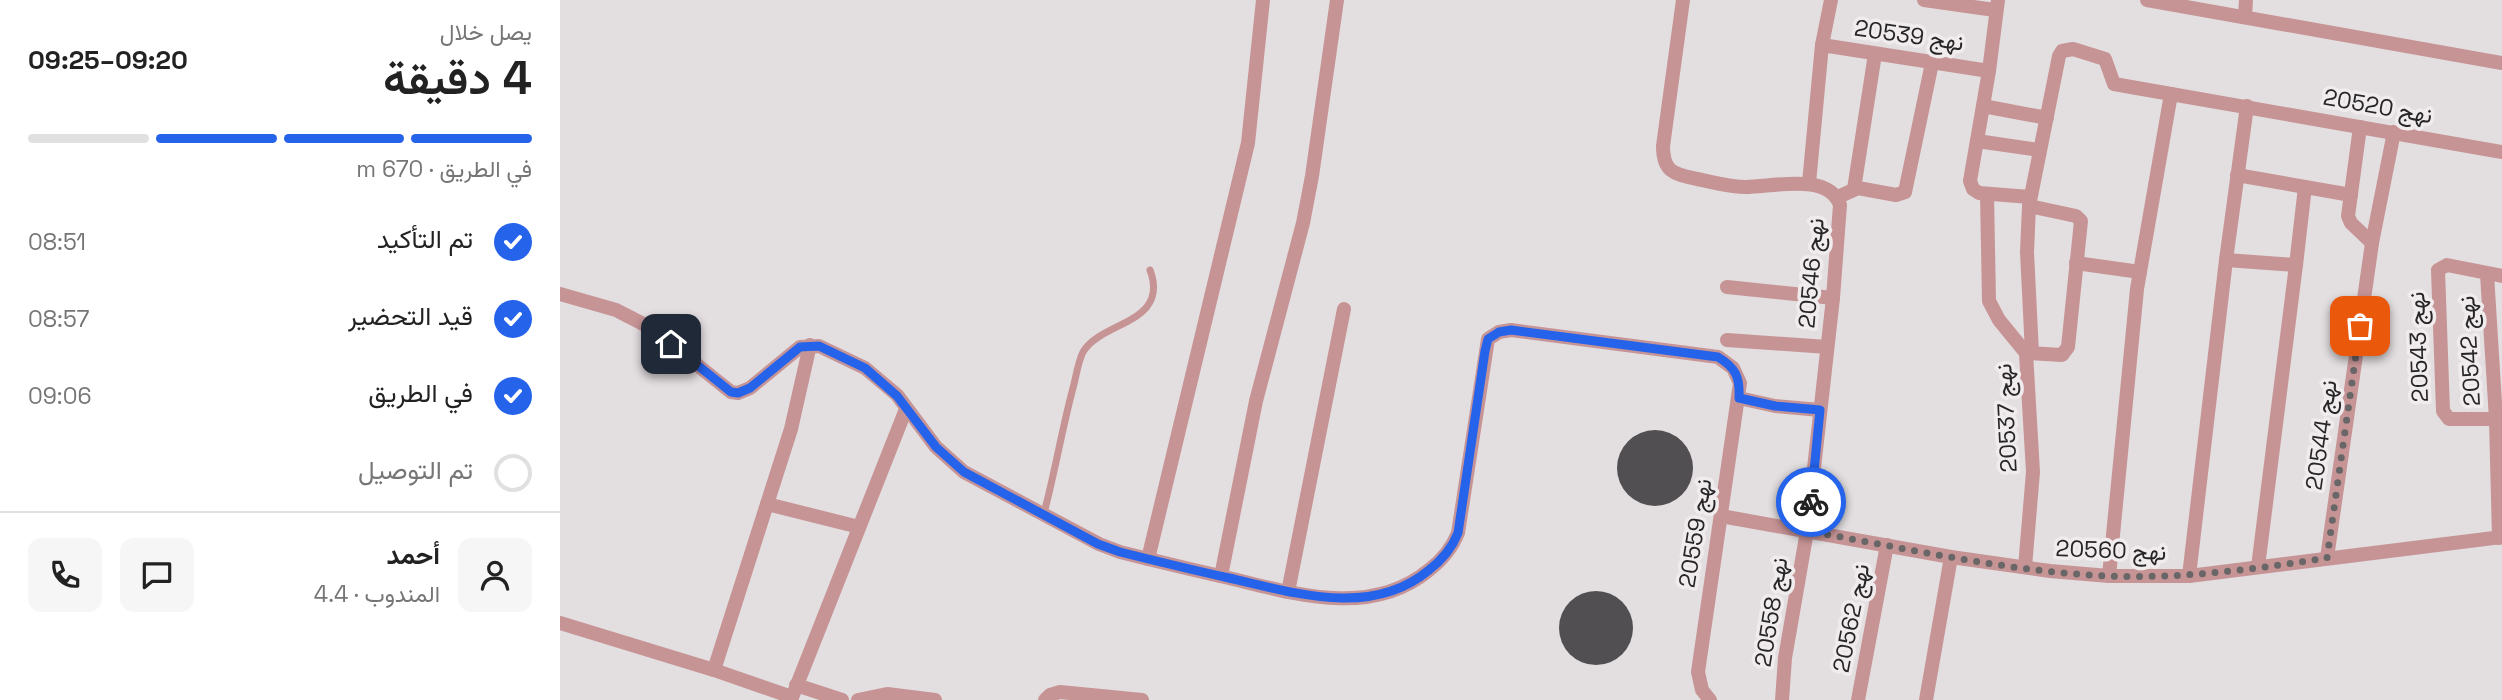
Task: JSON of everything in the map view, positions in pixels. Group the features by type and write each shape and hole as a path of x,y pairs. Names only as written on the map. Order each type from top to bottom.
{"street":[{"path":"1148,559 1248,143 1263,0"},
{"path":"1221,576 1256,401 1303,223 1337,0"},
{"name":"نهج 20546","path":"1683,0 1663,146 1663,158 1667,167 1677,174 1730,186 1810,183 1838,197 1840,205 1833,298 1807,531"},
{"path":"1810,183 1822,45 1831,0"},
{"path":"1924,0 1996,5 1970,181 1975,191 2029,202 2078,217 2081,221 2068,347 2062,355 2029,353 2029,202 2047,118 1983,106"},
{"path":"2147,0 2502,63"},
{"path":"2245,17 2246,0"},
{"name":"نهج 20539","path":"1822,45 1932,63 1989,65"},
{"name":"نهج 20520","path":"2047,118 2059,56 2062,51 2073,49 2105,59 2114,83 2502,152"},
{"path":"1854,189 1875,54"},
{"path":"1838,197 1854,189 1896,195 1908,188 1932,63"},
{"path":"2109,576 2140,272 2171,94"},
{"path":"2189,576 2247,106"},
{"path":"2360,127 2349,220 2369,241"},
{"name":"نهج 20544","path":"2327,558 2369,241 2394,132"},
{"path":"1977,141 2039,149"},
{"path":"2237,175 2351,195"},
{"path":"2258,567 2305,187"},
{"name":"نهج 20537","path":"1987,194 1989,301 1999,320 2029,353 2033,472 2025,567"},
{"path":"2226,260 2296,265"},
{"path":"2076,263 2140,272"},
{"name":"نهج 20543","path":"2487,274 2446,265 2438,270 2444,411 2449,419 2499,419"},
{"path":"2487,274 2502,276"},
{"name":"نهج 20542","path":"2487,274 2499,419 2501,538"},
{"path":"1727,287 1833,298"},
{"path":"560,294 616,310 651,328 731,392 738,393 750,388 800,347 819,346 865,368 897,396 936,447 964,472 1098,544 1120,552 1289,592 1346,599 1375,596 1415,582 1438,563 1453,545 1458,533 1485,351 1488,339 1499,332 1511,330 1718,357 1733,368 1739,391 1775,406 1820,410"},
{"path":"1289,592 1344,309"},
{"path":"1727,340 1827,347"},
{"path":"714,670 791,429 810,345"},
{"name":"نهج 20559","path":"1706,695 1698,672 1739,391"},
{"path":"793,694 906,409"},
{"path":"767,504 859,527"},
{"name":"نهج 20560","path":"1721,516 1888,545 1950,562 2109,576 2189,576 2501,538"},
{"name":"نهج 20558","path":"1782,700 1785,658 1807,531"},
{"name":"نهج 20562","path":"1858,700 1888,545"},
{"path":"1926,700 1950,562"},
{"path":"560,623 793,694 842,700"},
{"path":"1045,700 1060,692 1142,700"},
{"path":"858,700 887,694 935,700"}],"lane":[{"path":"1044,513 1082,354 1096,338 1126,324 1147,306 1154,281 1150,270"}],"building":[{"path":"1655,430 1669,433 1682,441 1690,454 1693,468 1690,482 1682,495 1669,503 1655,506 1641,503 1628,495 1620,482 1617,468 1620,454 1628,441 1641,433"},
{"path":"1596,591 1610,594 1622,602 1630,614 1633,628 1630,642 1622,654 1610,662 1596,665 1582,662 1570,654 1562,642 1559,628 1562,614 1570,602 1582,594"}],"way so far":[{"path":"1811,502 1807,531 1951,557 2050,571 2109,576 2189,576 2327,558 2360,326"}],"route":[{"path":"671,344 731,392 738,393 750,388 800,347 819,346 865,368 897,396 936,447 964,472 1098,544 1120,552 1302,595 1346,599 1375,596 1415,582 1438,563 1453,545 1458,533 1485,351 1488,339 1499,332 1511,330 1718,357 1738,375 1739,398 1775,406 1820,410 1811,502"}]}
